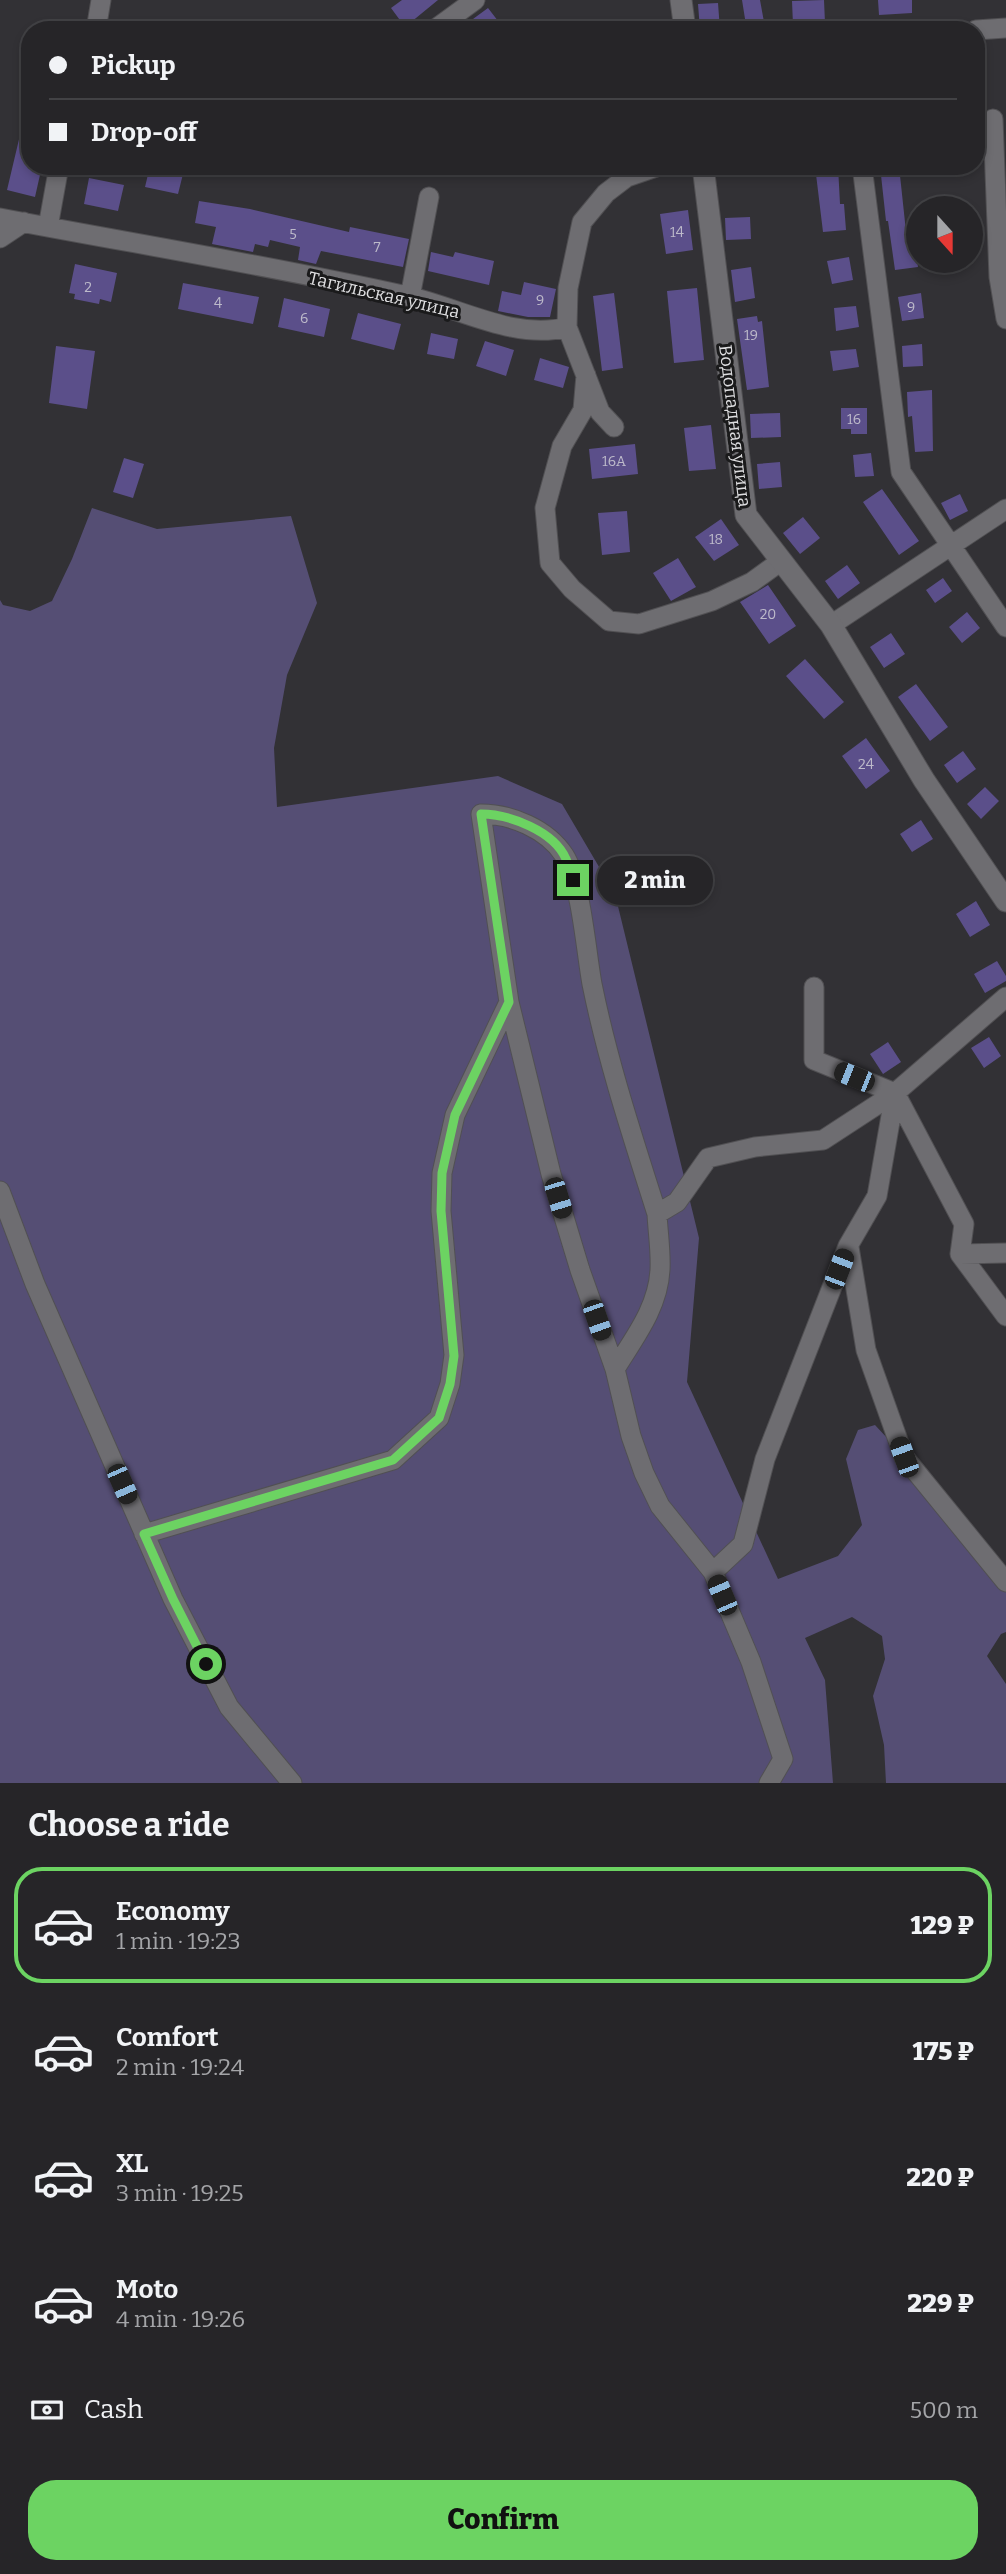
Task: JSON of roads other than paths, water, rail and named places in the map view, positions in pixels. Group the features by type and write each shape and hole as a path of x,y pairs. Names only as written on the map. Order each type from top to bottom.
{"street":[{"path":"98,21 101,0"},
{"path":"446,21 475,0"},
{"path":"681,0 684,21"},
{"path":"985,29 1006,28"},
{"path":"993,119 999,277 1006,319"},
{"path":"48,227 57,175"},
{"path":"614,427 600,412 567,327 568,288 582,222 606,193 633,175"},
{"name":"Водопадная улица","path":"704,175 746,515 831,625 924,780 1006,901"},
{"path":"863,175 901,472 1006,627"},
{"path":"410,297 423,240 429,197"},
{"name":"Тагильская улица","path":"0,218 410,297 513,327 551,331 567,327"},
{"path":"0,237 24,222"},
{"path":"586,375 583,410 562,446 545,508 550,563 572,589 608,621 639,624 712,601 752,582 781,561"},
{"path":"831,625 1006,509"},
{"path":"615,1369 646,1320 655,1299 660,1271 657,1214 615,1080 592,984 576,892 566,857 556,845 513,818 481,814 509,1002 551,1174 580,1270 615,1369 631,1436 649,1484 660,1506 713,1572 751,1662 783,1759 769,1783"},
{"path":"814,987 814,1060 895,1093 964,1224 960,1254 1006,1316"},
{"path":"657,1214 677,1202 708,1157 755,1147 822,1140 895,1093 1006,997"},
{"path":"144,1534 393,1460 439,1418 450,1384 454,1356 441,1211 442,1173 455,1115 509,1002"},
{"path":"713,1572 743,1545 765,1459 848,1246 877,1196 895,1093"},
{"path":"0,1191 35,1284 173,1599 229,1707 292,1783"},
{"path":"848,1246 866,1350 904,1457 1006,1582"},
{"path":"960,1254 1006,1253"}]}
